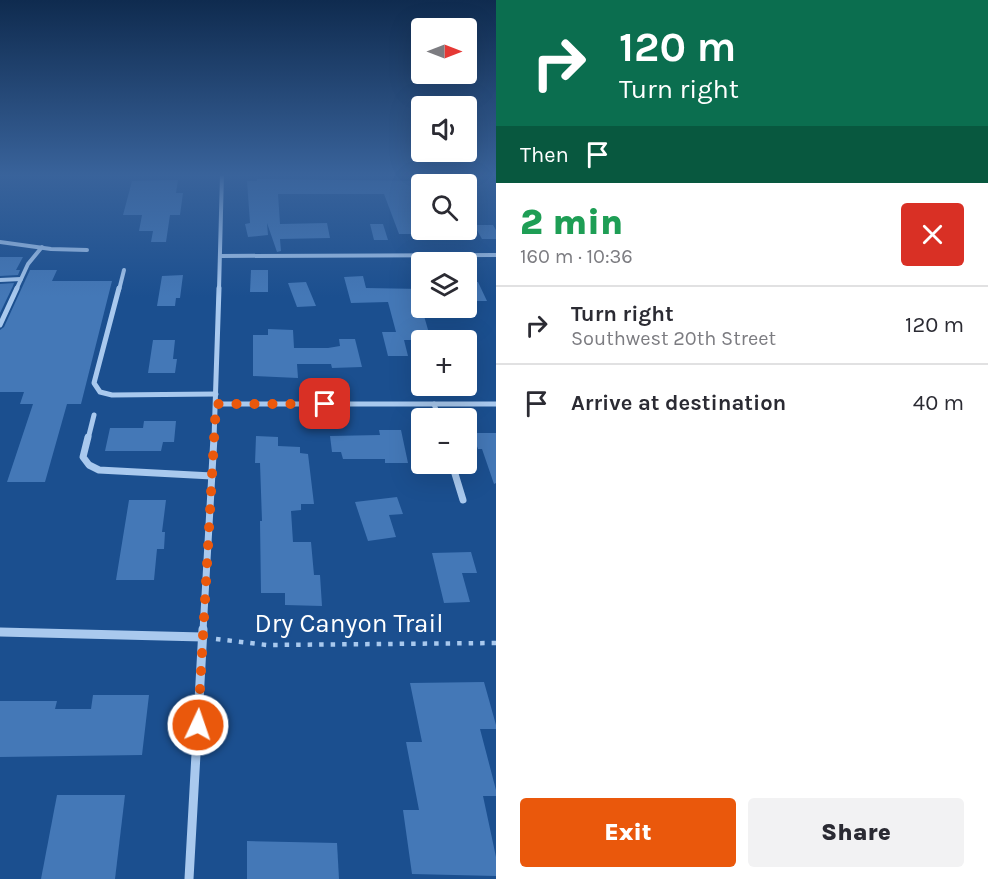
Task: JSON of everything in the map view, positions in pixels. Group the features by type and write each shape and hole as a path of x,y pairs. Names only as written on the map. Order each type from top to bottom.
{"street":[{"path":"189,879 216,404 221,215"},
{"path":"0,242 51,249 87,250"},
{"path":"0,325 28,264 42,247"},
{"path":"220,256 496,255"},
{"path":"124,270 94,383 100,392 112,395 216,394"},
{"path":"0,280 21,279"},
{"path":"216,404 496,404"},
{"path":"434,404 435,408"},
{"path":"94,415 83,457 89,465 99,471 212,476"},
{"path":"455,474 463,500"},
{"path":"0,632 203,637"}],"path":[{"name":"Dry Canyon Trail","path":"203,637 267,645 496,643"}],"building":[{"path":"142,215 170,215 166,242 151,242 153,231 139,231"},
{"path":"249,215 279,215 280,224 327,223 330,238 280,239 281,251 277,252 267,223 268,235 248,237 245,224 250,223"},
{"path":"392,215 411,215 411,234 399,234"},
{"path":"370,224 383,224 388,240 374,240"},
{"path":"477,225 493,225 496,230 496,239 482,239"},
{"path":"0,257 23,257 16,270 20,270 18,275 0,276"},
{"path":"30,270 57,270 52,281 112,281 81,404 67,404 45,482 7,482 33,404 20,404 24,392 0,392 0,330 4,327"},
{"path":"251,270 268,270 268,292 250,292"},
{"path":"183,275 180,298 176,298 175,306 157,306 162,276"},
{"path":"363,276 366,288 411,289 411,318 425,318 428,330 411,330 411,340 404,340 408,356 388,356 382,332 396,332 388,302 351,303 344,277"},
{"path":"306,282 316,306 297,307 288,283"},
{"path":"477,282 478,282 487,301 477,301"},
{"path":"14,283 13,286 0,313 0,284"},
{"path":"268,329 293,330 294,348 328,348 340,346 339,339 355,339 362,367 332,368 331,364 297,364 298,378 253,376 253,335 268,335"},
{"path":"153,340 175,340 173,359 177,359 175,373 148,373"},
{"path":"144,421 176,421 174,442 163,442 161,451 105,451 110,428 143,428"},
{"path":"379,430 401,430 408,463 385,463 385,459 343,459 341,452 332,452 330,436 380,435"},
{"path":"477,433 496,433 496,483 494,484 482,449 478,449"},
{"path":"256,436 278,437 278,446 300,447 300,453 308,454 314,504 301,504 301,510 291,511 293,542 311,542 314,575 320,575 322,606 285,605 285,593 261,593 260,521 262,521 260,463 255,463"},
{"path":"397,497 403,514 389,515 396,537 368,541 355,502"},
{"path":"129,500 166,500 162,532 165,532 164,549 157,549 154,580 116,580"},
{"path":"471,552 477,573 462,573 470,602 444,603 432,553"},
{"path":"484,682 496,725 496,729 480,729 496,790 496,796 483,796 496,857 496,876 412,874 403,810 419,810 406,742 422,742 410,683"},
{"path":"93,695 149,695 142,755 0,757 0,701 57,701 55,709 91,709"},
{"path":"57,795 125,795 115,879 41,879"},
{"path":"247,841 337,843 339,879 247,879"}],"route":[{"path":"198,725 216,404 325,404"}]}
